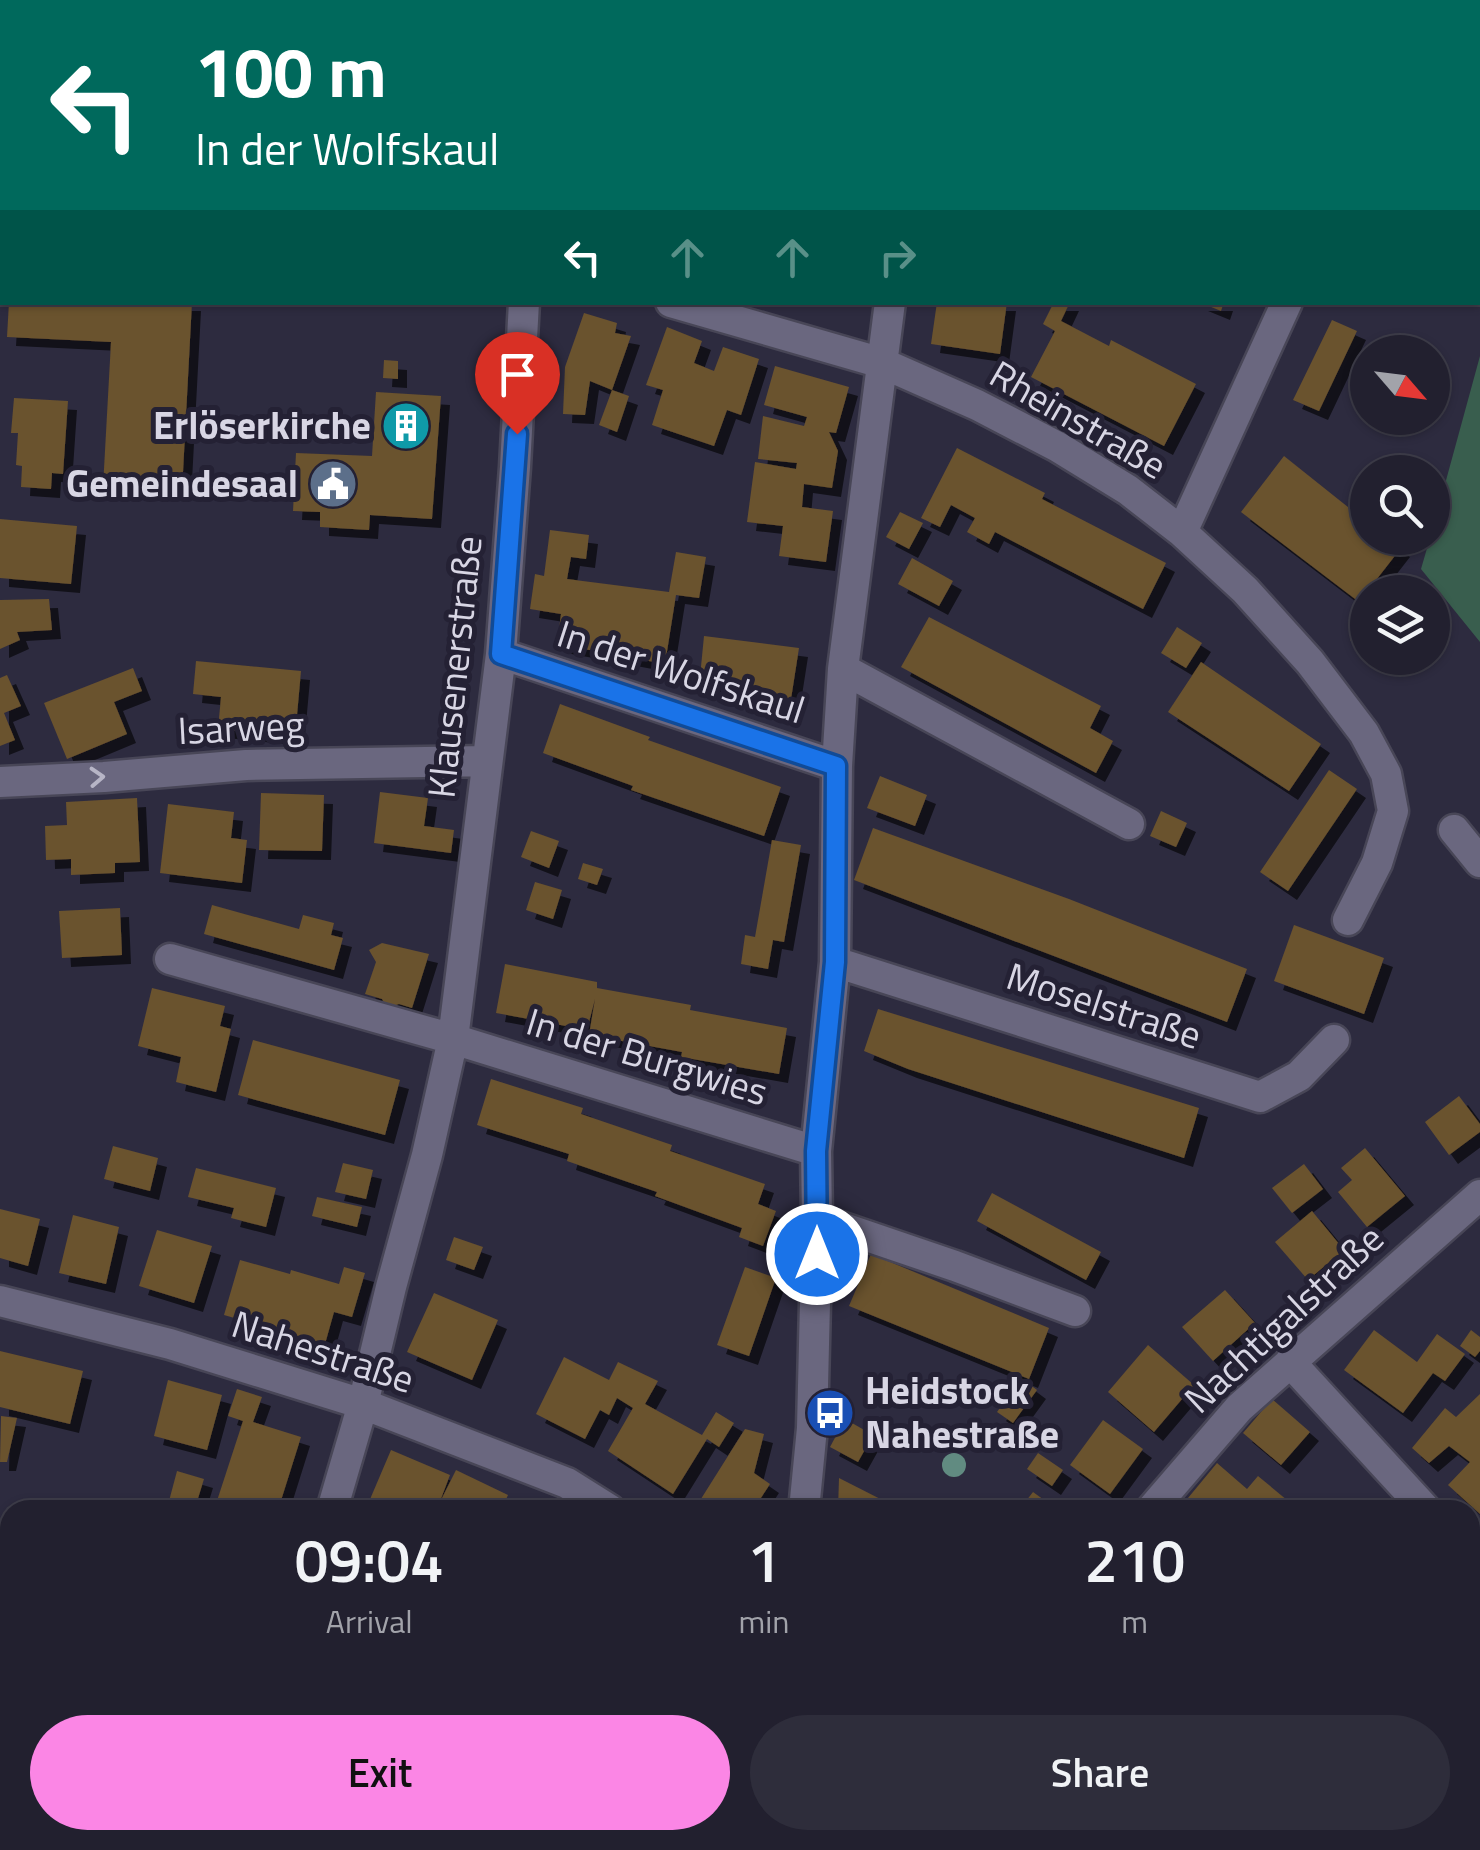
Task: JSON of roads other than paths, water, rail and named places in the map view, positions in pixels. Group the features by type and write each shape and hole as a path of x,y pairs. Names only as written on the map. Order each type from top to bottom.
{"street":[{"name":"Klausenerstraße","path":"335,1500 363,1404 454,1039 501,654 524,305"},
{"name":"Rheinstraße","path":"681,305 882,363 977,405 1058,447 1128,490 1246,590 1310,662 1364,733 1386,774 1393,811 1377,863 1348,920"},
{"path":"805,1500 812,1428 816,1151 835,962 836,766 843,669 890,305"},
{"path":"1182,532 1285,305"},
{"name":"In der Wolfskaul","path":"501,654 836,766"},
{"path":"843,669 1128,824"},
{"name":"Isarweg","path":"0,782 246,765 487,761"},
{"path":"1454,830 1480,862"},
{"path":"170,958 454,1039"},
{"name":"Moselstraße","path":"835,962 1260,1097 1298,1076 1334,1040"},
{"name":"In der Burgwies","path":"454,1039 816,1151"},
{"name":"Nachtigalstraße","path":"1159,1500 1239,1408 1480,1195"},
{"path":"818,1219 1075,1311"},
{"name":"Nahestraße","path":"0,1300 170,1344 363,1404 567,1482 595,1500"},
{"path":"1290,1362 1417,1500"}],"place":[{"name":"Erlöserkirche","path":"406,426"},
{"name":"Gemeindesaal","path":"333,484"},
{"name":"Heidstock Nahestraße","path":"830,1413"}]}
